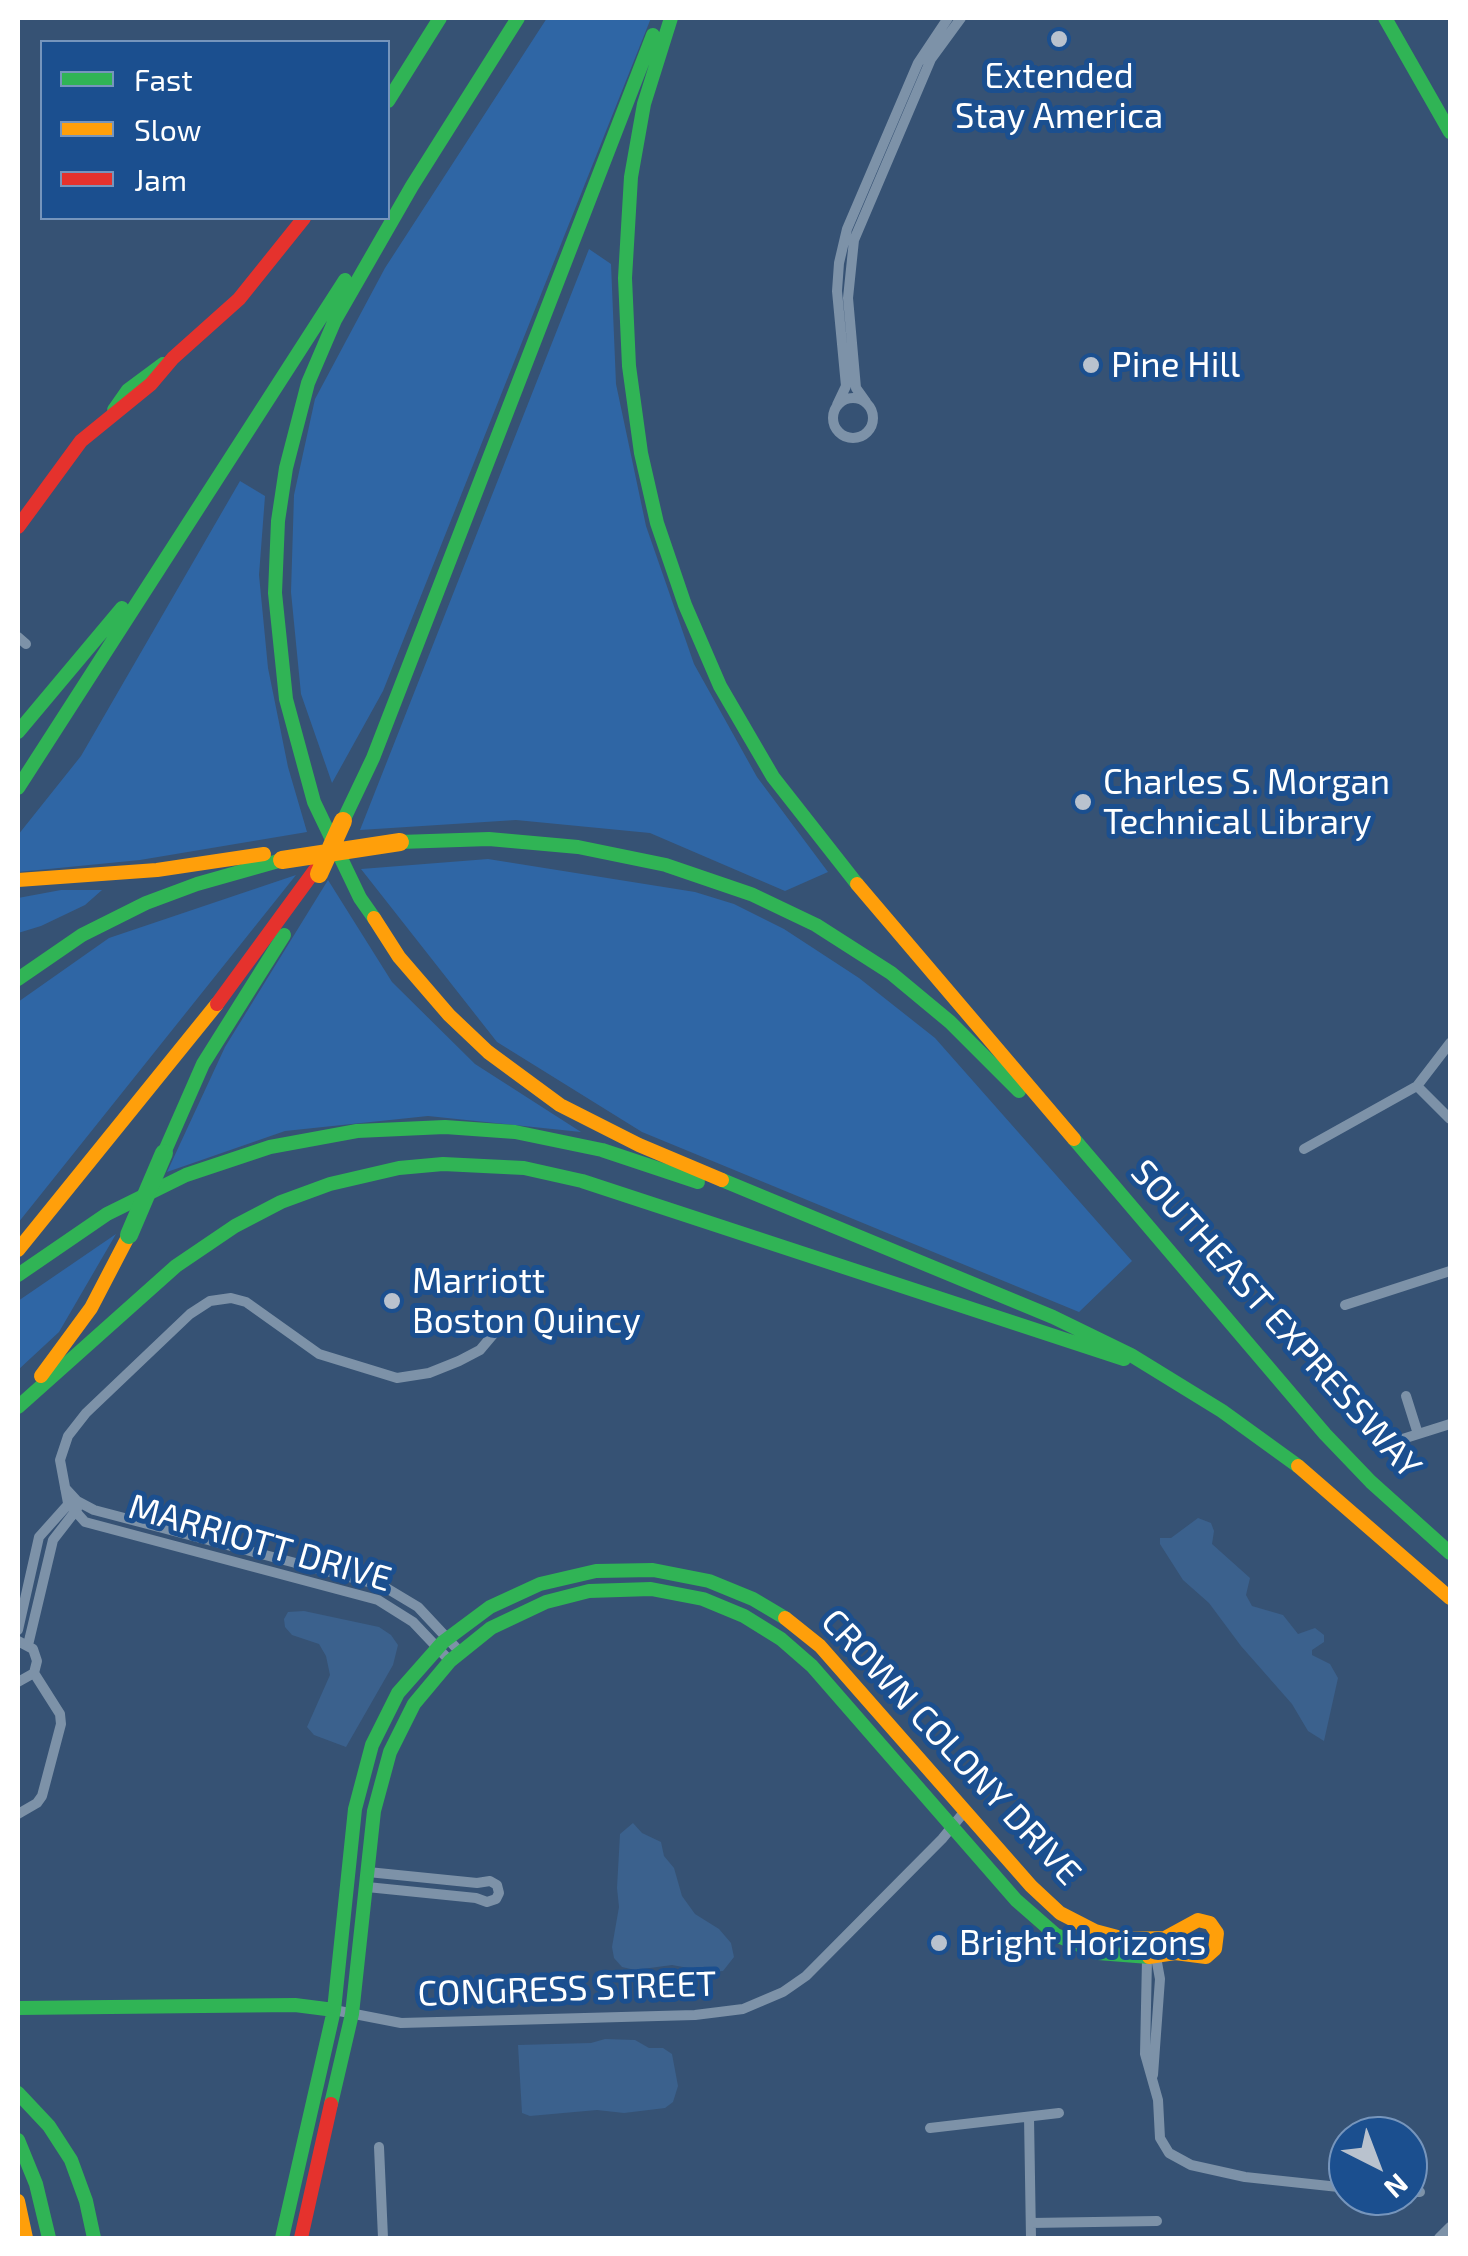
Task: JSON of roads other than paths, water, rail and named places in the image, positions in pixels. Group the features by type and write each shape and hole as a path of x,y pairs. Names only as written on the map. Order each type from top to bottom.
{"main road":[{"path":"390,98 440,18"},
{"path":"518,18 412,186 320,351 298,416 283,486 275,575 278,646 294,734 314,802 342,867 378,928 421,986 474,1040 545,1094 591,1122 766,1198"},
{"path":"18,1405 74,1334 104,1286 203,1064 317,872 373,758 659,18"},
{"path":"671,18 636,141 628,208 625,296 630,384 641,453 678,589 728,702 794,806 1098,1167"},
{"path":"1385,18 1450,132"},
{"path":"390,213 412,186"},
{"path":"21,516 73,451 114,411 146,388 246,292 302,220"},
{"path":"18,788 385,220"},
{"path":"18,732 168,555"},
{"path":"18,880 146,872 400,842 489,839 596,850 684,870 784,909 846,943 914,991 1098,1167"},
{"path":"18,979 82,936 146,903 281,855"},
{"path":"18,1250 257,954 317,872"},
{"path":"18,1275 107,1214 186,1175 270,1147 357,1131 445,1127 533,1135 602,1150 702,1183 766,1198"},
{"path":"18,1405 167,1274 234,1226 280,1202 343,1180 399,1168 443,1164 513,1167 582,1181 1092,1351 1147,1364"},
{"name":"SOUTHEAST EXPRESSWAY","path":"1098,1167 1342,1452 1450,1553"},
{"name":"SOUTHEAST EXPRESSWAY","path":"766,1198 1053,1316 1147,1364 1266,1440 1334,1494 1450,1598"},
{"name":"CROWN COLONY DRIVE","path":"282,2238 343,2012 355,1809 375,1736 398,1693 507,1598 568,1576 653,1570 718,1584 769,1608 820,1646 1036,1893 1060,1914 1148,1952"},
{"name":"CROWN COLONY DRIVE","path":"301,2238 367,1880 378,1794 390,1752 414,1704 449,1649 522,1611 581,1593 651,1589 712,1602 759,1624 800,1654 1016,1900 1048,1930 1098,1953 1189,1956"},
{"path":"1194,1920 1208,1922 1218,1938 1210,1955 1189,1956 1180,1943 1185,1926 1194,1920"},
{"name":"CROWN COLONY DRIVE","path":"1148,1952 1185,1926"},
{"path":"18,2008 295,2005 343,2012"},
{"path":"24,2099 50,2126 81,2184 94,2238"},
{"path":"18,2140 36,2184 49,2238"},
{"path":"81,2184 86,2238"},
{"path":"18,2202 26,2238"}],"street":[{"path":"948,18 922,54 844,238 838,291 846,386 832,418 836,430 844,436 855,438 865,434 873,423 872,411 857,390 848,298 854,240 931,58 961,18"},
{"path":"838,405 853,398 866,402"},
{"path":"1304,1149 1417,1086 1450,1043"},
{"path":"1417,1086 1450,1119"},
{"path":"1345,1305 1450,1271"},
{"path":"74,1504 61,1480 60,1454 76,1424 190,1314 210,1301 231,1298 246,1302 319,1354 398,1378 429,1373 459,1362 480,1350 496,1331"},
{"path":"1406,1396 1418,1434"},
{"path":"1393,1442 1450,1424"},
{"path":"18,1630 39,1537 74,1504"},
{"path":"18,1814 38,1803 42,1796 61,1724 60,1714 34,1673 37,1661 23,1643 53,1540 74,1504"},
{"name":"MARRIOTT DRIVE","path":"74,1504 383,1586 418,1607 449,1649"},
{"path":"18,1682 34,1673"},
{"name":"CONGRESS STREET","path":"343,2012 401,2023 696,2015 743,2009 783,1992 806,1976 964,1811"},
{"path":"367,1880 484,1882 494,1883 499,1893 494,1901 483,1901 367,1880"},
{"path":"483,1901 478,1891 484,1882"},
{"path":"1148,1952 1145,2050 1158,2100 1160,2138 1166,2150 1196,2166 1254,2178 1328,2186"},
{"path":"930,2128 1059,2114"},
{"path":"1028,2117 1031,2238"},
{"path":"379,2147 383,2238"},
{"path":"1031,2223 1157,2221"},
{"path":"1439,2238 1450,2227"}],"place":[{"name":"Extended Stay America","path":"1059,39"},
{"name":"Pine Hill","path":"1091,365"},
{"name":"Charles S. Morgan Technical Library","path":"1083,802"},
{"name":"Marriott Boston Quincy","path":"392,1301"},
{"name":"Bright Horizons","path":"939,1943"}]}
